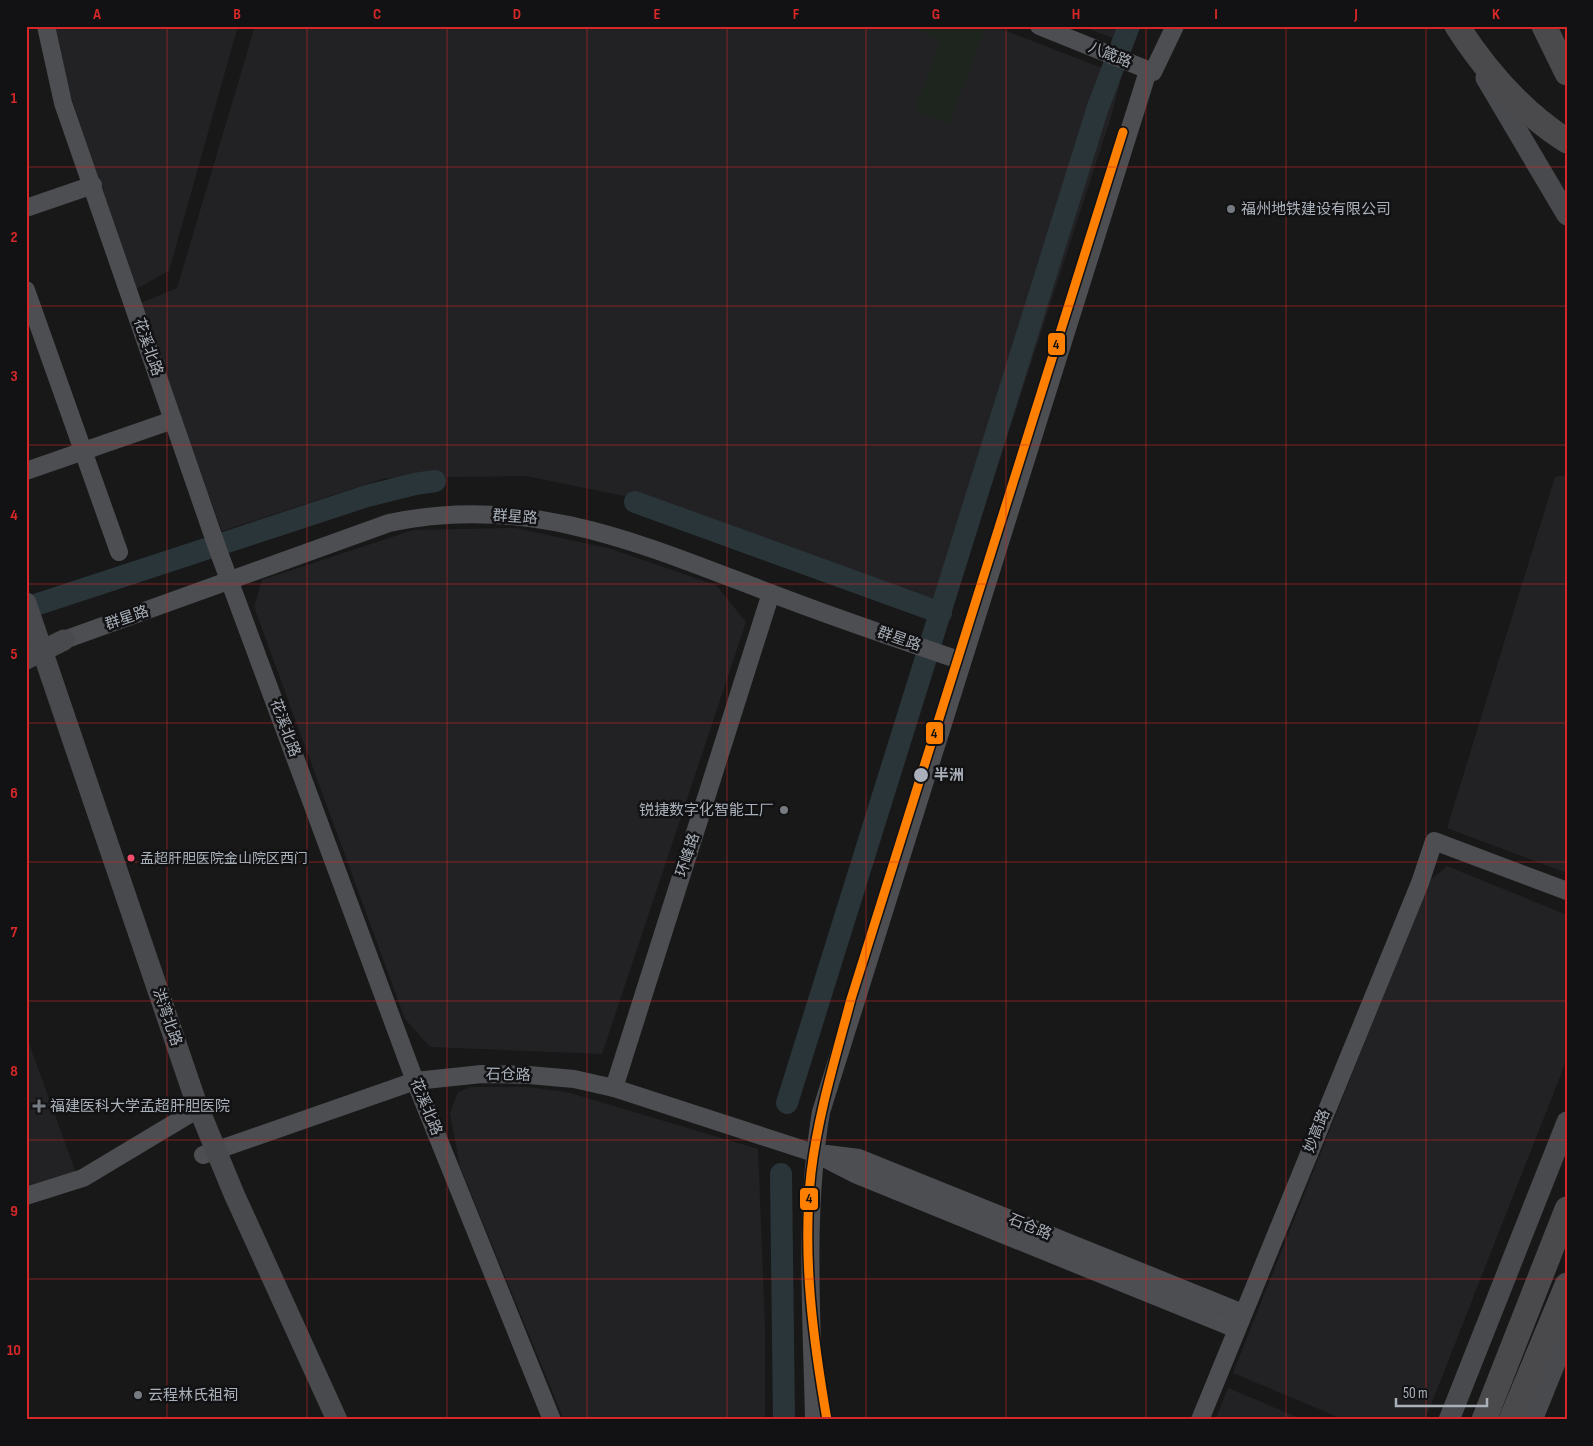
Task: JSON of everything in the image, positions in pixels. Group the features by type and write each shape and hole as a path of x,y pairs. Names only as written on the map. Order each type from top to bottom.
{"highway":[{"path":"1456,26 1476,55 1501,85 1529,113 1567,141"},
{"path":"1544,26 1567,73"},
{"path":"1484,1420 1567,1209"},
{"path":"1512,1420 1567,1285"}],"main road":[{"path":"1456,26 1567,215"},
{"name":"洪湾北路","path":"28,608 32,651 188,1115 210,1153 337,1420"},
{"path":"32,651 64,640"},
{"name":"洪湾北路","path":"32,651 196,1102 210,1153 323,1420"},
{"path":"1449,1420 1567,1122"},
{"path":"1532,1420 1567,1333"}],"street":[{"name":"花溪北路","path":"46,26 63,103 218,550 415,1081 552,1420"},
{"name":"八箴路","path":"1038,26 1143,68"},
{"path":"814,1420 811,1272 814,1153 821,1112 962,661 1143,68 1162,26"},
{"path":"1143,68 1175,26"},
{"path":"26,208 92,185"},
{"path":"26,290 119,552"},
{"path":"26,471 174,420"},
{"name":"群星路","path":"64,640 230,582 389,523 436,516 493,515 556,521 610,534 962,661"},
{"name":"环峰路","path":"614,1088 771,593"},
{"name":"妙高路","path":"1200,1420 1420,883 1434,841 1567,892"},
{"name":"石仓路","path":"210,1153 415,1081 482,1074 529,1075 574,1079 614,1088 814,1153 859,1158 1239,1321"},
{"path":"26,1196 83,1178 188,1115"}],"shaded area":[{"path":"55,26 238,26 169,271 134,290 68,87"},
{"path":"255,26 993,26 1113,72 1120,83 1111,117 954,601 939,606 634,498 526,476 386,478 222,531 138,304 177,288"},
{"path":"905,26 976,26 985,30 949,123 915,110 940,39"},
{"path":"1081,26 1136,26 1128,44"},
{"path":"1567,475 1567,873 1447,828 1555,477"},
{"path":"516,528 611,549 716,585 746,622 602,1054 430,1047 405,1019 254,607 262,580 413,530"},
{"path":"1447,866 1567,915 1567,1059 1425,1420 1345,1420 1233,1373 1429,881"},
{"name":"福建医科大学孟超肝胆医院","path":"26,1035 77,1176 26,1188"},
{"path":"470,1087 527,1087 567,1092 758,1149 765,1326 765,1420 564,1420 460,1167 450,1113 458,1092"},
{"path":"1228,1388 1304,1420 1215,1420"}],"waterway":[{"path":"787,1103 1098,107 1129,26"},
{"path":"26,608 367,496 435,481"},
{"path":"635,502 941,613"},
{"path":"781,1174 784,1420"}],"transit line":[{"name":"4","path":"827,1420 813,1328 808,1266 811,1173 823,1107 851,999 1123,132"}],"place":[{"name":"福州地铁建设有限公司","path":"1231,209"},
{"name":"半洲","path":"921,775"},
{"name":"锐捷数字化智能工厂","path":"784,810"},
{"name":"孟超肝胆医院金山院区西门","path":"131,858"},
{"name":"福建医科大学孟超肝胆医院","path":"39,1106"},
{"name":"云程林氏祖祠","path":"138,1395"}]}
